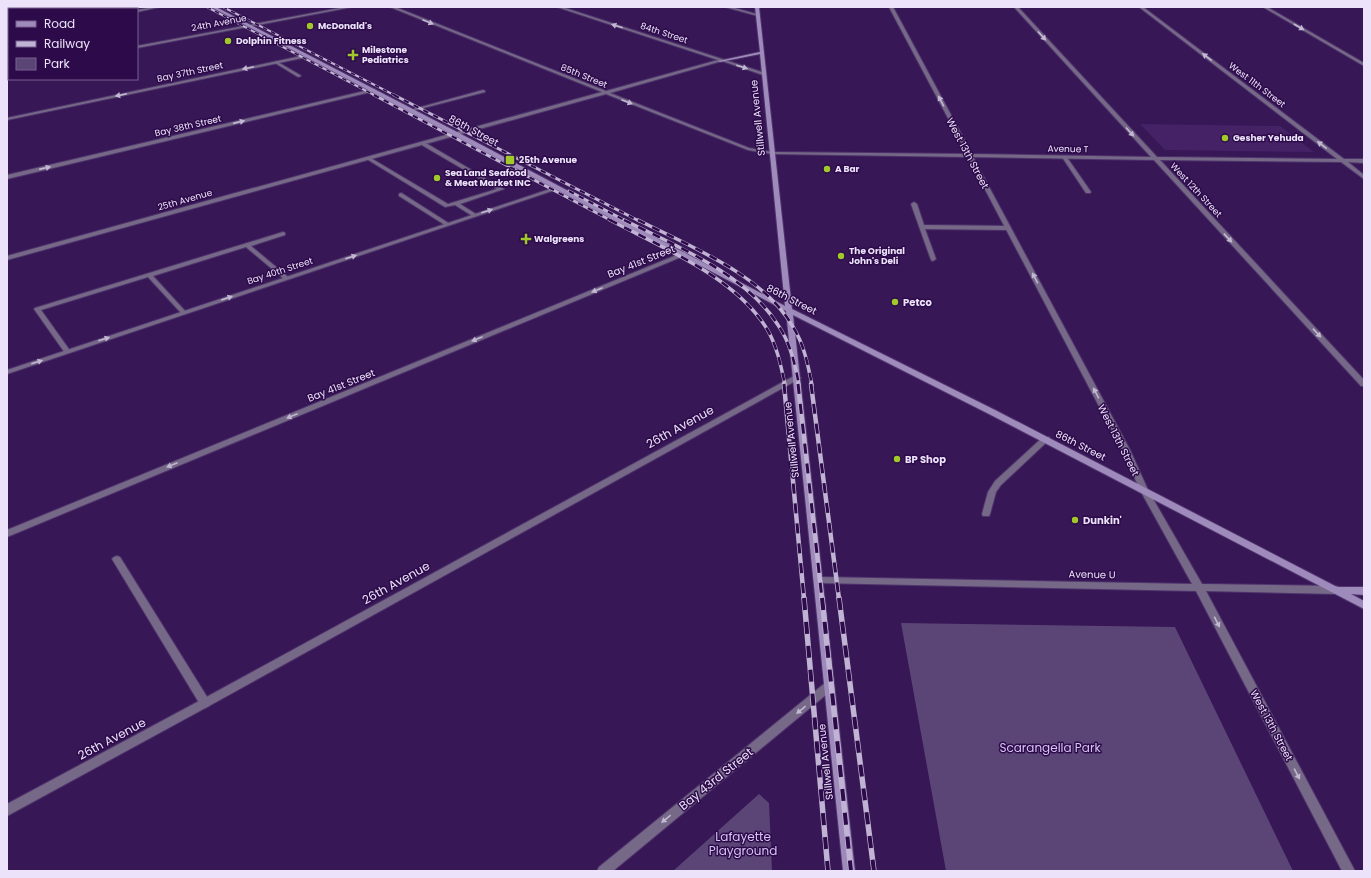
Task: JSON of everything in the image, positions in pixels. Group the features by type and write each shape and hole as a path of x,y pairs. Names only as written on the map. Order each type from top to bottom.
{"main road":[{"name":"86th Street","path":"213,7 412,110 790,310 1046,439 1364,604"},
{"name":"Stillwell Avenue","path":"757,7 849,871"},
{"name":"25th Avenue","path":"720,61 761,53"},
{"name":"Avenue U","path":"1336,590 1364,591"}],"street":[{"path":"138,11 158,7"},
{"name":"24th Avenue","path":"138,47 350,7"},
{"name":"85th Street","path":"392,7 604,93 748,149 772,153"},
{"name":"84th Street","path":"559,7 720,61 764,74"},
{"path":"727,7 758,15"},
{"name":"West 13th Street","path":"891,7 1122,443 1144,490 1199,587 1349,871"},
{"name":"West 12th Street","path":"1016,7 1364,384"},
{"name":"West 11th Street","path":"1141,7 1364,177"},
{"path":"1265,7 1364,65"},
{"name":"Bay 37th Street","path":"7,119 306,56"},
{"name":"25th Avenue","path":"7,258 720,61"},
{"path":"276,62 298,76"},
{"name":"Bay 38th Street","path":"7,178 373,90"},
{"path":"412,110 483,91"},
{"path":"367,158 447,206 501,189 422,143"},
{"name":"Avenue T","path":"772,153 1364,160"},
{"path":"1064,157 1088,192"},
{"name":"Bay 40th Street","path":"7,372 558,188"},
{"path":"401,195 448,224"},
{"path":"455,204 474,216"},
{"path":"914,204 933,259"},
{"path":"922,227 1008,228"},
{"path":"67,352 37,309 283,234"},
{"path":"247,245 286,278"},
{"name":"Bay 41st Street","path":"7,534 684,254"},
{"path":"149,275 184,312"},
{"name":"26th Avenue","path":"7,810 205,703 796,378"},
{"path":"986,514 992,492 998,483 1046,439"},
{"path":"117,559 205,703"},
{"name":"Avenue U","path":"819,580 1336,590"},
{"name":"Bay 43rd Street","path":"603,871 829,686"}],"shaded area":[{"name":"Gesher Yehuda","path":"1140,124 1280,126 1314,152 1165,150"}],"green space":[{"name":"Scarangella Park","path":"901,623 1175,627 1293,871 946,871"},
{"name":"Lafayette Playground","path":"759,794 769,803 772,871 673,871"}],"railway":[{"path":"207,7 376,96"},
{"path":"223,7 396,96"},
{"path":"374,95 612,221"},
{"path":"394,95 639,221"},
{"path":"569,191 626,221"},
{"path":"610,220 675,253 717,279 736,294 753,311 767,329 778,356 785,385"},
{"path":"638,220 724,264 745,277 764,292 780,309 797,334 805,355 812,385"},
{"path":"626,221 708,263 729,276 748,291 764,307 778,325 786,339 792,354 799,385"},
{"path":"784,384 804,599"},
{"path":"798,384 822,599"},
{"path":"811,384 839,599"},
{"path":"804,598 828,871"},
{"path":"822,598 851,871"},
{"path":"839,598 874,871"}],"place":[{"name":"McDonald's","path":"310,26"},
{"name":"Dolphin Fitness","path":"228,41"},
{"name":"Milestone Pediatrics","path":"353,55"},
{"name":"Gesher Yehuda","path":"1225,138"},
{"name":"25th Avenue","path":"510,160"},
{"name":"A Bar","path":"827,169"},
{"name":"Sea Land Seafood & Meat Market INC","path":"437,178"},
{"name":"Walgreens","path":"526,239"},
{"name":"The Original John's Deli","path":"841,256"},
{"name":"Petco","path":"895,302"},
{"name":"BP Shop","path":"897,459"},
{"name":"Dunkin'","path":"1075,520"}]}
